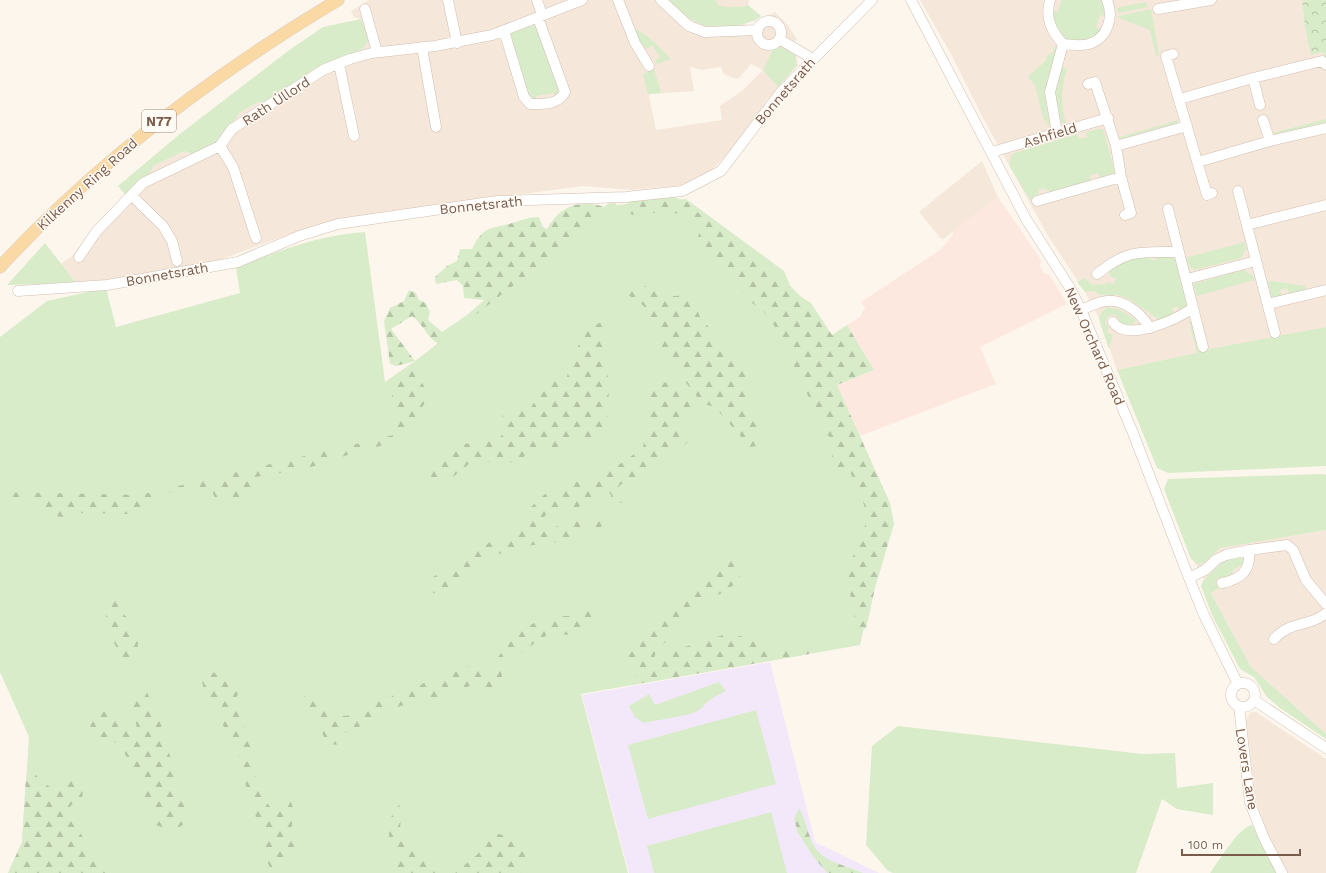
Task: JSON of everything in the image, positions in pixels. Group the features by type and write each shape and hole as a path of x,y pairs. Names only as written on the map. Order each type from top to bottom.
{"main road":[{"name":"Kilkenny Ring Road","path":"0,267 69,198 168,114 234,65 282,33 338,0"}],"street":[{"path":"448,0 457,42"},
{"path":"504,31 524,97 530,104 549,104 562,98 565,92 540,17 537,0"},
{"name":"Rath Úllord","path":"79,257 96,232 143,183 220,146 232,129 322,70 350,59 377,52 457,42 504,31 582,0"},
{"path":"618,0 635,43 649,66"},
{"path":"661,0 689,26 705,32 758,30"},
{"name":"Bonnetsrath","path":"18,291 107,285 238,262 299,236 338,224 497,201 626,197 682,191 721,171 781,92 872,0"},
{"name":"New Orchard Road","path":"911,0 1026,219 1062,275 1081,310 1142,454 1204,615 1238,684"},
{"path":"1050,0 1048,21 1052,31 1063,44 1089,44 1101,37 1106,31 1111,13 1107,0"},
{"path":"1158,9 1183,2 1211,0"},
{"path":"365,9 377,52"},
{"path":"766,21 774,22 780,27 779,39 774,44 766,44 760,40 758,30 759,26 766,21"},
{"path":"779,39 813,59"},
{"path":"1057,133 1050,92 1063,44"},
{"path":"422,47 436,127"},
{"path":"1174,54 1166,56 1180,99 1207,195 1212,193"},
{"path":"1180,99 1253,78 1322,61 1326,65"},
{"path":"338,64 354,136"},
{"path":"1253,78 1260,105"},
{"path":"1088,84 1095,82 1116,146 1121,177 1131,213 1125,215"},
{"name":"Ashfield","path":"992,152 1108,118"},
{"path":"1263,120 1270,141"},
{"path":"1116,146 1187,126"},
{"path":"1198,162 1270,141 1326,128"},
{"path":"220,146 233,167 256,238"},
{"path":"1042,197 1121,177"},
{"path":"1238,191 1275,334"},
{"path":"132,196 163,226 172,241 177,261"},
{"path":"1247,225 1326,205"},
{"path":"1168,210 1178,252 1187,279 1203,347"},
{"path":"1097,274 1120,257 1134,253 1147,251 1178,252"},
{"path":"1187,279 1256,261"},
{"path":"1268,304 1326,290"},
{"path":"1081,310 1103,301 1116,301 1130,307 1138,313 1150,328"},
{"path":"1113,322 1116,326 1124,330 1150,328 1180,317 1193,308"},
{"path":"1189,578 1205,570 1220,556 1283,545 1290,546 1306,580 1322,592 1326,604"},
{"path":"1222,583 1232,581 1247,570 1250,560 1249,550"},
{"path":"1274,639 1282,631 1291,626 1310,622 1326,613"},
{"path":"1246,683 1252,686 1255,693 1254,700 1249,705 1239,706 1233,702 1231,695 1233,688 1238,684 1246,683"},
{"path":"1254,700 1326,748"},
{"name":"Lovers Lane","path":"1239,706 1250,803 1264,838 1282,873"}],"shaded area":[{"path":"369,0 749,0 745,31 775,12 787,24 797,39 788,48 796,54 798,65 764,104 764,107 729,153 711,171 689,185 632,190 583,186 343,218 298,231 222,259 137,277 76,283 61,264 72,256 92,230 152,166 184,151 190,154 219,140 222,133 236,119 238,113 317,67 361,19 354,17 351,11","holes":["751,64 763,70 743,90 720,106 722,120 656,130 649,96 651,94 694,91 690,67 702,70 721,67 724,74 736,79 739,78"]},
{"path":"920,0 1311,0 1302,2 1305,28 1311,54 1323,52 1326,58 1326,327 1117,370 1099,318 1085,292 1048,236 983,118 951,54"},
{"path":"982,161 998,197 942,240 919,212"},
{"path":"998,197 1041,260 1040,266 1044,273 1050,275 1067,304 980,347 996,384 860,436 837,385 874,370 847,325 860,317 865,307 861,302 940,250 953,235 953,231"},
{"path":"1326,530 1326,734 1251,667 1198,568 1188,553"},
{"path":"770,662 815,842 879,873 629,873 582,695"},
{"path":"1251,712 1256,712 1326,759 1326,873 1287,873 1268,835 1256,801 1246,720"}],"green space":[{"path":"667,0 716,0 718,5 729,7 741,7 748,5 761,16 753,21 738,25 727,27 708,26 683,14"},
{"path":"1062,0 1104,0 1108,17 1100,15 1096,28 1103,30 1099,34 1085,40 1065,40 1056,27 1052,10 1057,12"},
{"path":"1326,0 1326,58 1323,52 1311,55 1305,28 1302,1"},
{"path":"1145,2 1148,7 1119,13 1116,8"},
{"path":"1151,9 1159,55 1156,56 1150,30 1117,17"},
{"path":"361,19 369,41 362,49 321,68 317,67 307,74 305,78 264,103 258,102 239,113 236,119 212,146 194,155 184,151 153,166 150,175 126,196 118,186 180,134 288,51 323,27"},
{"path":"629,24 651,39 671,59 657,64 655,61 660,57 652,45 647,49 639,41"},
{"path":"532,25 537,27 558,87 559,95 556,97 554,93 536,96 536,101 527,96 509,37 513,32"},
{"path":"1056,46 1057,51 1044,93 1050,125 1048,127 1046,121 1044,121 1035,86 1028,76 1047,60 1046,57 1054,51 1053,49"},
{"path":"784,47 795,55 797,65 778,87 763,70 773,49"},
{"path":"1062,66 1067,69 1063,84 1062,96 1066,124 1063,124 1059,118 1056,104 1058,80"},
{"path":"652,67 654,69 661,93 648,94 643,75 648,72 647,69"},
{"path":"1326,119 1326,122 1276,135 1273,133"},
{"path":"1178,120 1177,123 1121,139 1117,138"},
{"path":"1103,129 1115,172 1100,178 1098,173 1090,175 1091,181 1051,193 1044,188 1039,190 1038,196 1030,200 1009,165 1012,154 1077,134 1079,139 1087,137 1086,132"},
{"path":"674,197 689,203 697,212 778,273 800,296 811,303 832,335 847,325 874,370 837,385 890,503 894,524 875,588 866,629 855,626 854,609 847,582 852,558 864,537 866,512 859,487 849,471 837,473 832,456 835,441 825,433 822,414 812,404 776,328 765,313 751,302 735,283 698,247 698,237 701,228 693,219 682,213 667,214 643,212 633,215 626,211 625,207 629,201"},
{"path":"686,199 784,271 888,520 860,645 581,694 628,873 8,873 22,842 29,737 0,672 0,337 47,301 106,288 116,327 240,293 236,268 283,250 315,240 331,236 365,232 385,382 415,361 617,205"},
{"path":"613,200 617,205 438,344 412,316 391,329 415,361 396,366 390,364 384,321 390,308 404,301 409,290 416,293 419,300 426,303 430,312 428,320 442,332 467,315 484,300 464,298 463,286 457,280 436,284 435,277 447,266 457,261 460,249 472,249 476,241 484,232 493,228 529,218 539,217 543,227 547,229 558,215 571,206 586,204 604,207"},
{"path":"1245,242 1246,249 1241,258 1195,270 1191,268 1185,258"},
{"path":"45,243 76,283 7,285"},
{"path":"1155,254 1175,258 1188,302 1187,306 1180,311 1177,306 1172,309 1175,314 1161,321 1131,300 1118,295 1100,295 1094,291 1085,292 1077,282 1085,278 1092,285 1105,284 1108,282 1114,284 1116,278 1110,276 1109,271 1125,260 1150,255 1150,260 1156,260"},
{"path":"1244,270 1254,277 1254,280 1197,296 1193,285 1196,283"},
{"path":"1271,281 1305,286 1306,291 1289,295 1287,288 1280,290 1282,297 1275,299 1271,295 1268,282"},
{"path":"648,286 656,292 664,295 684,295 695,304 700,317 736,360 748,379 746,399 751,417 761,432 758,446 749,447 715,407 703,404 679,374 677,362 666,358 660,350 664,342 644,306 627,294 637,288"},
{"path":"1108,307 1120,310 1136,320 1131,327 1121,324 1116,315 1112,314 1107,318 1105,322 1109,328 1107,333 1113,335 1109,349 1099,318 1102,311"},
{"path":"1191,320 1199,351 1326,327 1326,466 1168,473 1157,468 1117,370 1197,353 1189,322"},
{"path":"601,323 608,347 606,361 609,385 608,412 605,431 591,437 575,440 557,450 528,453 519,461 503,464 481,461 470,463 449,480 431,479 432,466 444,455 460,444 482,443 499,438 507,430 502,415 513,407 529,411 540,393 548,385 559,379 567,377 573,356 580,343 593,324"},
{"path":"412,368 426,389 425,403 402,436 386,445 369,448 305,469 255,477 250,492 243,500 232,502 216,500 211,489 190,487 148,498 142,510 129,514 81,513 71,518 55,516 42,505 30,500 0,497 0,492 140,495 398,434 393,410 391,380"},
{"path":"673,379 688,401 694,419 677,419 682,431 690,439 683,447 669,451 647,475 625,482 619,486 622,503 614,502 608,489 599,490 589,504 545,515 543,524 551,528 593,517 605,518 601,527 557,542 533,545 498,554 450,587 431,594 430,579 495,539 513,536 524,525 531,507 545,494 610,471 643,448 647,423 646,404 648,394 659,385"},
{"path":"1326,475 1326,530 1220,548 1205,562 1199,565 1191,559 1164,489 1168,479"},
{"path":"1240,557 1245,561 1243,567 1240,565 1232,571 1234,575 1218,578 1216,582 1219,588 1211,593 1251,667 1326,734 1326,739 1280,708 1267,697 1254,677 1240,669 1212,615 1201,586 1203,581 1223,561"},
{"path":"722,559 737,559 740,579 725,592 691,605 679,620 674,634 656,651 654,659 665,653 730,633 753,640 766,649 782,648 791,650 810,647 809,654 632,685 636,672 623,659 625,655 667,614 686,589 704,577"},
{"path":"114,598 120,598 123,613 128,619 138,641 137,656 131,659 122,657 110,632 106,618 108,605"},
{"path":"592,605 597,613 594,627 580,636 559,634 547,635 501,666 503,688 485,688 476,684 421,702 400,706 370,722 342,734 340,745 328,744 308,710 304,697 310,689 317,693 330,714 339,716 353,714 361,710 372,698 376,696 382,695 391,698 395,691 405,687 414,689 424,683 438,681 465,667 481,666 491,671 500,655 520,632 545,618 572,616 582,612"},
{"path":"211,671 231,682 240,691 234,701 249,739 261,795 274,810 290,800 294,810 290,837 297,843 294,856 283,861 278,869 279,873 272,873 265,855 266,843 250,802 238,753 222,723 224,716 223,708 206,693 204,688 202,682"},
{"path":"719,682 726,691 711,699 698,711 687,715 643,723 635,717 629,706 649,694 655,705"},
{"path":"146,690 160,721 175,773 175,790 182,793 188,805 187,821 180,827 173,829 156,825 143,797 146,787 144,777 132,765 118,743 110,741 102,744 93,738 90,727 94,717 102,709 111,714 119,725 132,732 137,728 131,703 133,694"},
{"path":"756,710 776,784 648,819 628,745"},
{"path":"898,726 1142,754 1175,753 1177,788 1213,783 1213,815 1177,809 1162,799 1136,873 893,873 888,871 866,845 872,746"},
{"path":"36,775 45,784 55,790 64,778 75,776 83,790 82,799 72,805 67,816 98,857 99,866 113,873 8,873 22,842 26,776"},
{"path":"399,804 401,815 400,829 407,843 417,854 431,862 438,872 443,873 398,873 395,870 396,852 389,837 390,819"},
{"path":"799,808 812,842 818,851 823,856 836,863 863,873 827,873 813,856 798,833 794,819"},
{"path":"771,812 787,873 654,873 647,846"},
{"path":"1252,825 1278,873 1210,873 1235,838 1247,827"},
{"path":"498,834 517,838 525,856 521,873 455,873 478,854 483,839"}]}
